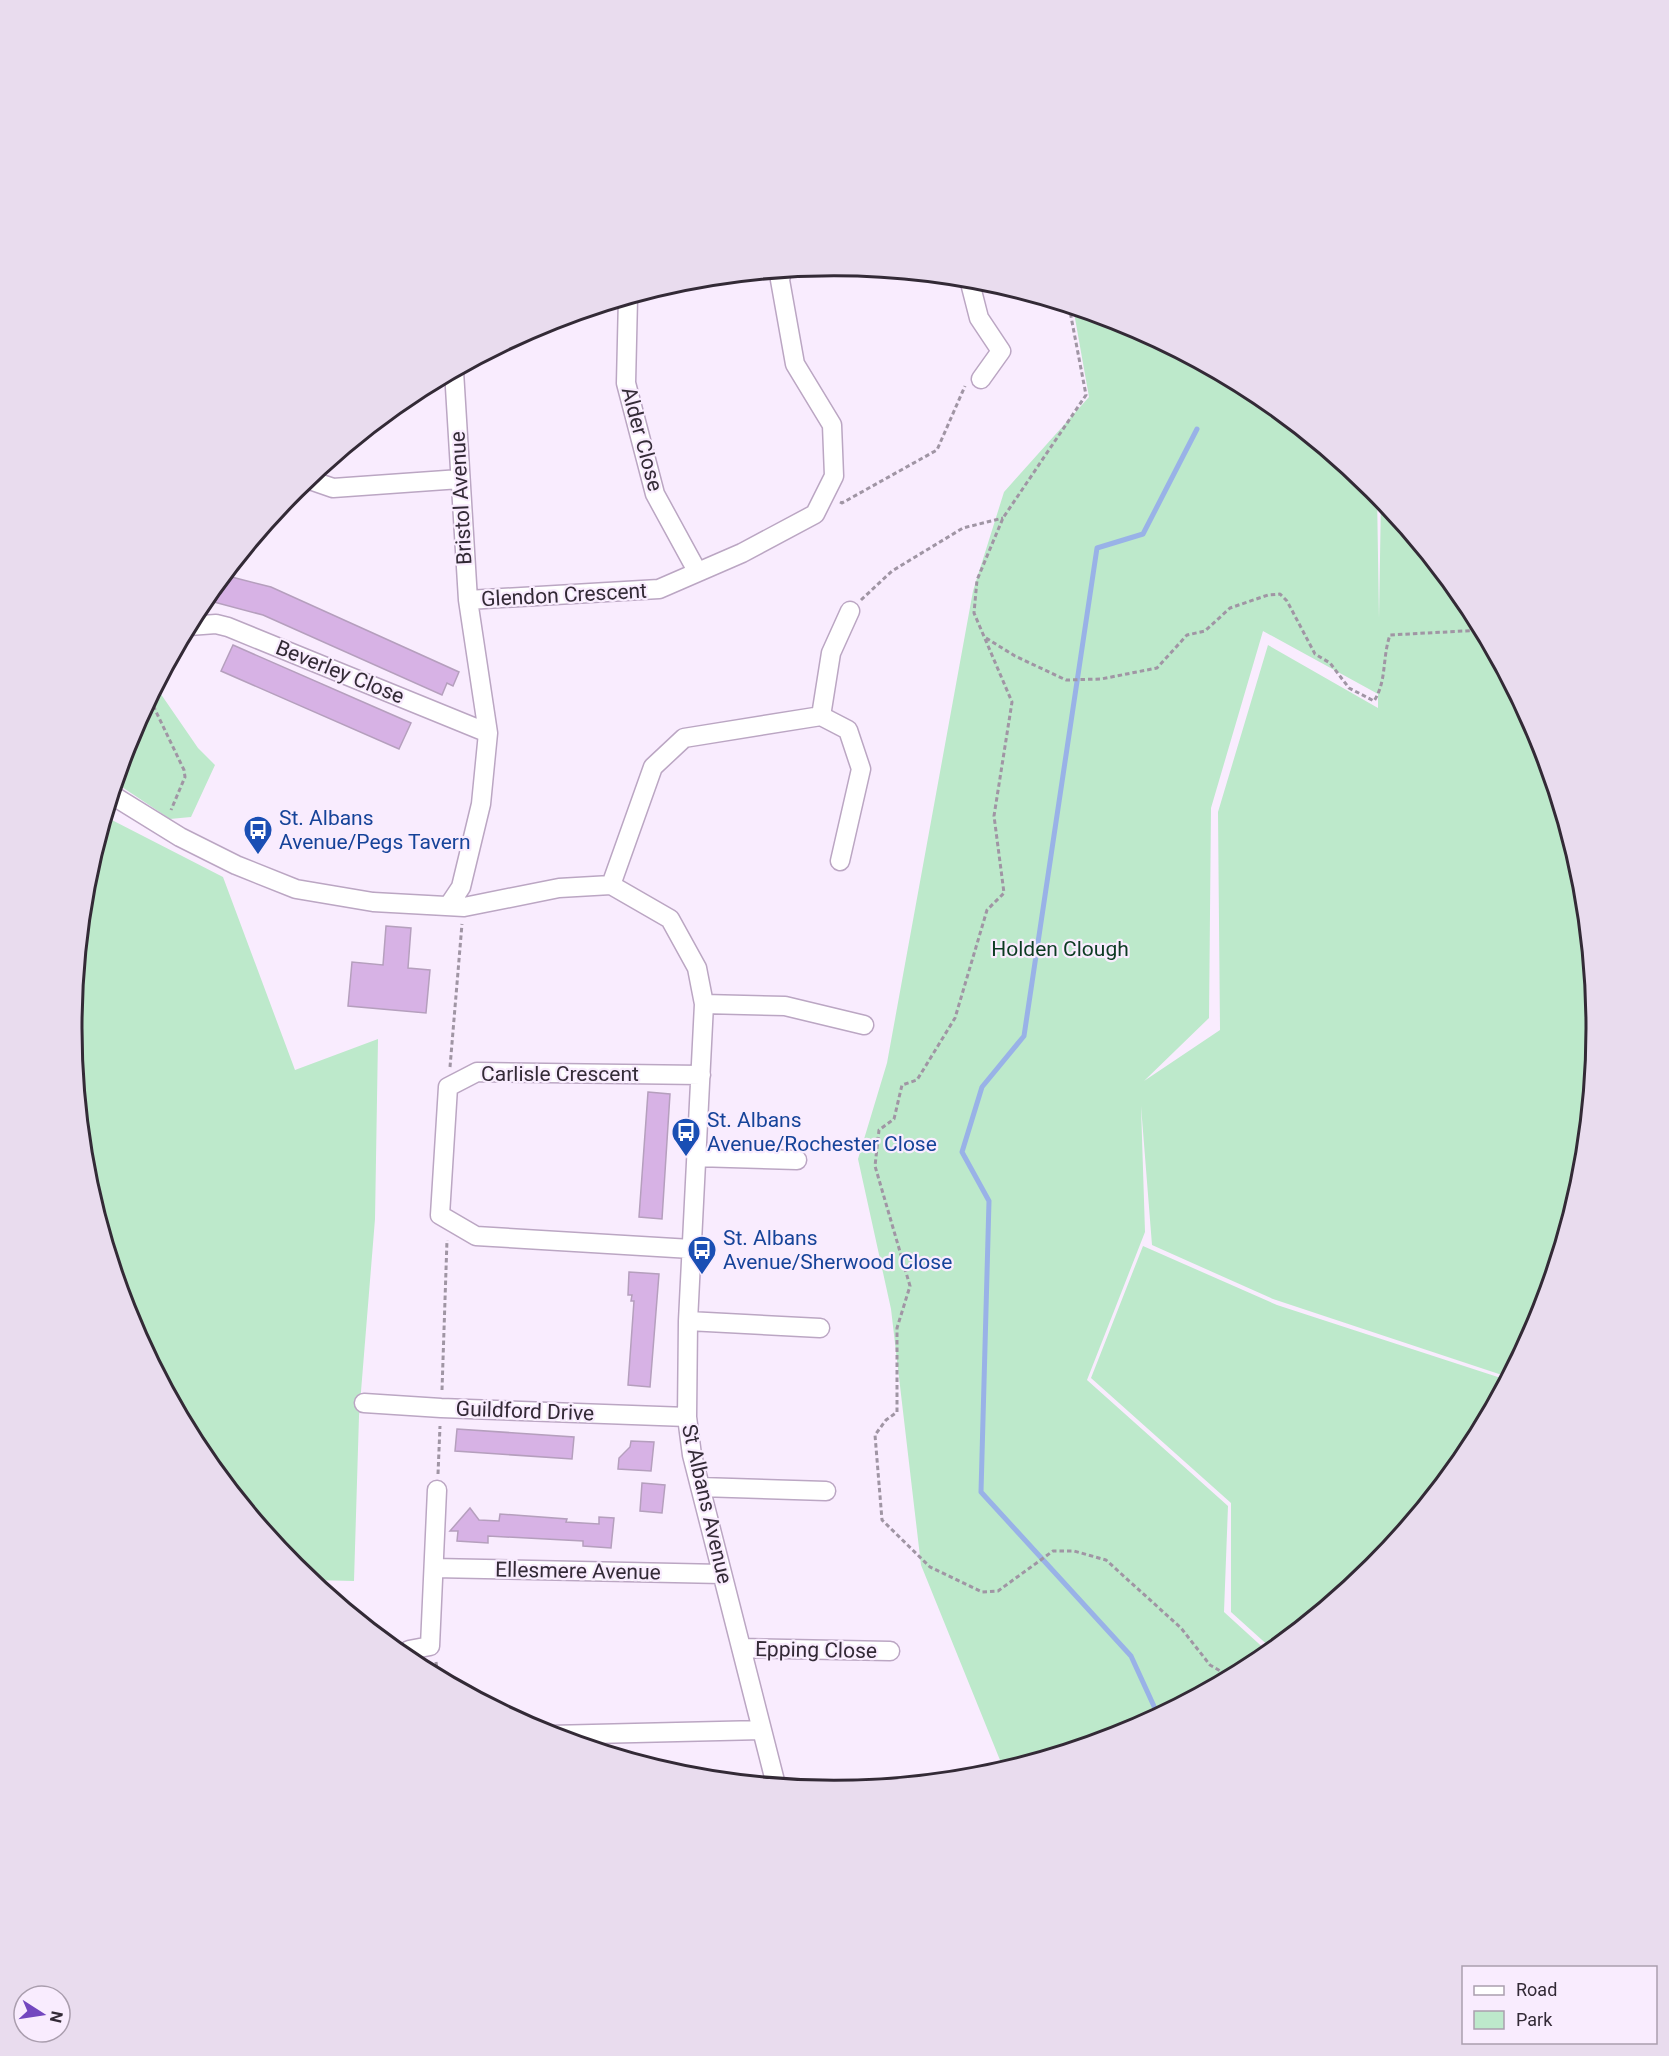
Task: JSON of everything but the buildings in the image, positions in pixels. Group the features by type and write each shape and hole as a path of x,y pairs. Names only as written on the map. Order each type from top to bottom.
{"street":[{"name":"Glendon Crescent","path":"468,600 659,589 742,553 815,514 834,477 832,425 795,364 780,278"},
{"path":"971,288 979,318 1001,351 981,379"},
{"name":"Alder Close","path":"628,306 626,383 655,494 697,571"},
{"name":"Bristol Avenue","path":"454,380 468,600 488,733 481,804 457,906"},
{"path":"318,483 333,488 460,479"},
{"path":"821,716 831,653 850,610"},
{"name":"Beverley Close","path":"200,625 216,624 228,627 488,733"},
{"path":"118,799 163,827 236,864 296,889 373,902 457,906 559,888 611,885 653,767 684,738 821,716 848,730 861,770 840,861"},
{"name":"St Albans Avenue","path":"611,885 670,919 697,968 705,1004 691,1249 687,1417 692,1455 774,1777"},
{"path":"705,1004 785,1006 864,1025"},
{"name":"Carlisle Crescent","path":"448,1087 477,1072 701,1075"},
{"path":"448,1087 440,1215 476,1236 691,1249"},
{"path":"696,1157 797,1160"},
{"path":"688,1322 820,1328"},
{"name":"Guildford Drive","path":"364,1403 687,1417"},
{"path":"700,1487 826,1491"},
{"path":"412,1649 430,1646 437,1490"},
{"name":"Ellesmere Avenue","path":"434,1568 722,1574"},
{"name":"Epping Close","path":"741,1648 890,1652"},
{"path":"578,1734 762,1730"}],"path":[{"path":"1071,314 1086,395 1002,518 977,580 974,613 1012,702 994,816 1004,893 987,910 955,1018 918,1080 902,1084 894,1119 879,1130 875,1166 910,1286 897,1328 897,1412 886,1420 875,1435 882,1520 930,1567 982,1592 998,1591 1053,1551 1074,1551 1106,1560 1181,1628 1210,1665 1222,1672"},
{"path":"842,504 937,450 965,386 981,379"},
{"path":"850,610 892,571 953,534 963,528 1002,518"},
{"path":"985,638 1066,680 1101,679 1157,668 1187,635 1205,631 1230,609 1268,595 1280,594 1287,601 1315,654 1330,663 1349,688 1374,701 1382,688 1385,649 1390,635 1473,631"},
{"path":"154,708 184,770 185,777 163,827"},
{"path":"448,1087 457,906"},
{"path":"437,1490 448,1220"}],"green space":[{"name":"Holden Clough","path":"1075,316 1122,333 1211,377 1292,431 1366,496 1377,508 1379,619 1381,512 1431,570 1460,610 1509,695 1529,740 1547,786 1572,881 1585,979 1586,1028 1585,1077 1580,1126 1561,1223 1547,1270 1502,1375 1273,1299 1152,1245 1141,1106 1145,1232 1087,1380 1228,1506 1224,1612 1262,1646 1210,1679 1122,1723 1076,1740 1000,1761 921,1565 891,1309 858,1159 887,1063 973,591 1004,492 1089,397","holes":["1263,631 1378,694 1378,708 1268,645 1218,812 1220,1030 1144,1081 1209,1018 1211,808"]},
{"path":"161,694 198,748 215,765 191,817 170,819 122,787"},
{"path":"112,820 223,877 295,1070 378,1039 375,1219 359,1416 354,1581 325,1580 269,1524 238,1486 209,1446 183,1404 160,1361 122,1270 97,1175 84,1077 82,1028 89,930 97,881"},
{"path":"1143,1246 1277,1305 1500,1378 1460,1446 1400,1524 1330,1593 1266,1643 1231,1612 1231,1503 1091,1378"}],"waterway":[{"path":"1155,1708 1131,1656 981,1492 989,1201 962,1152 982,1087 1024,1036 1097,548 1143,534 1197,429"}],"place":[{"name":"St. Albans Avenue/Pegs Tavern","path":"258,856"},
{"name":"St. Albans Avenue/Rochester Close","path":"686,1158"},
{"name":"St. Albans Avenue/Sherwood Close","path":"702,1276"}]}
